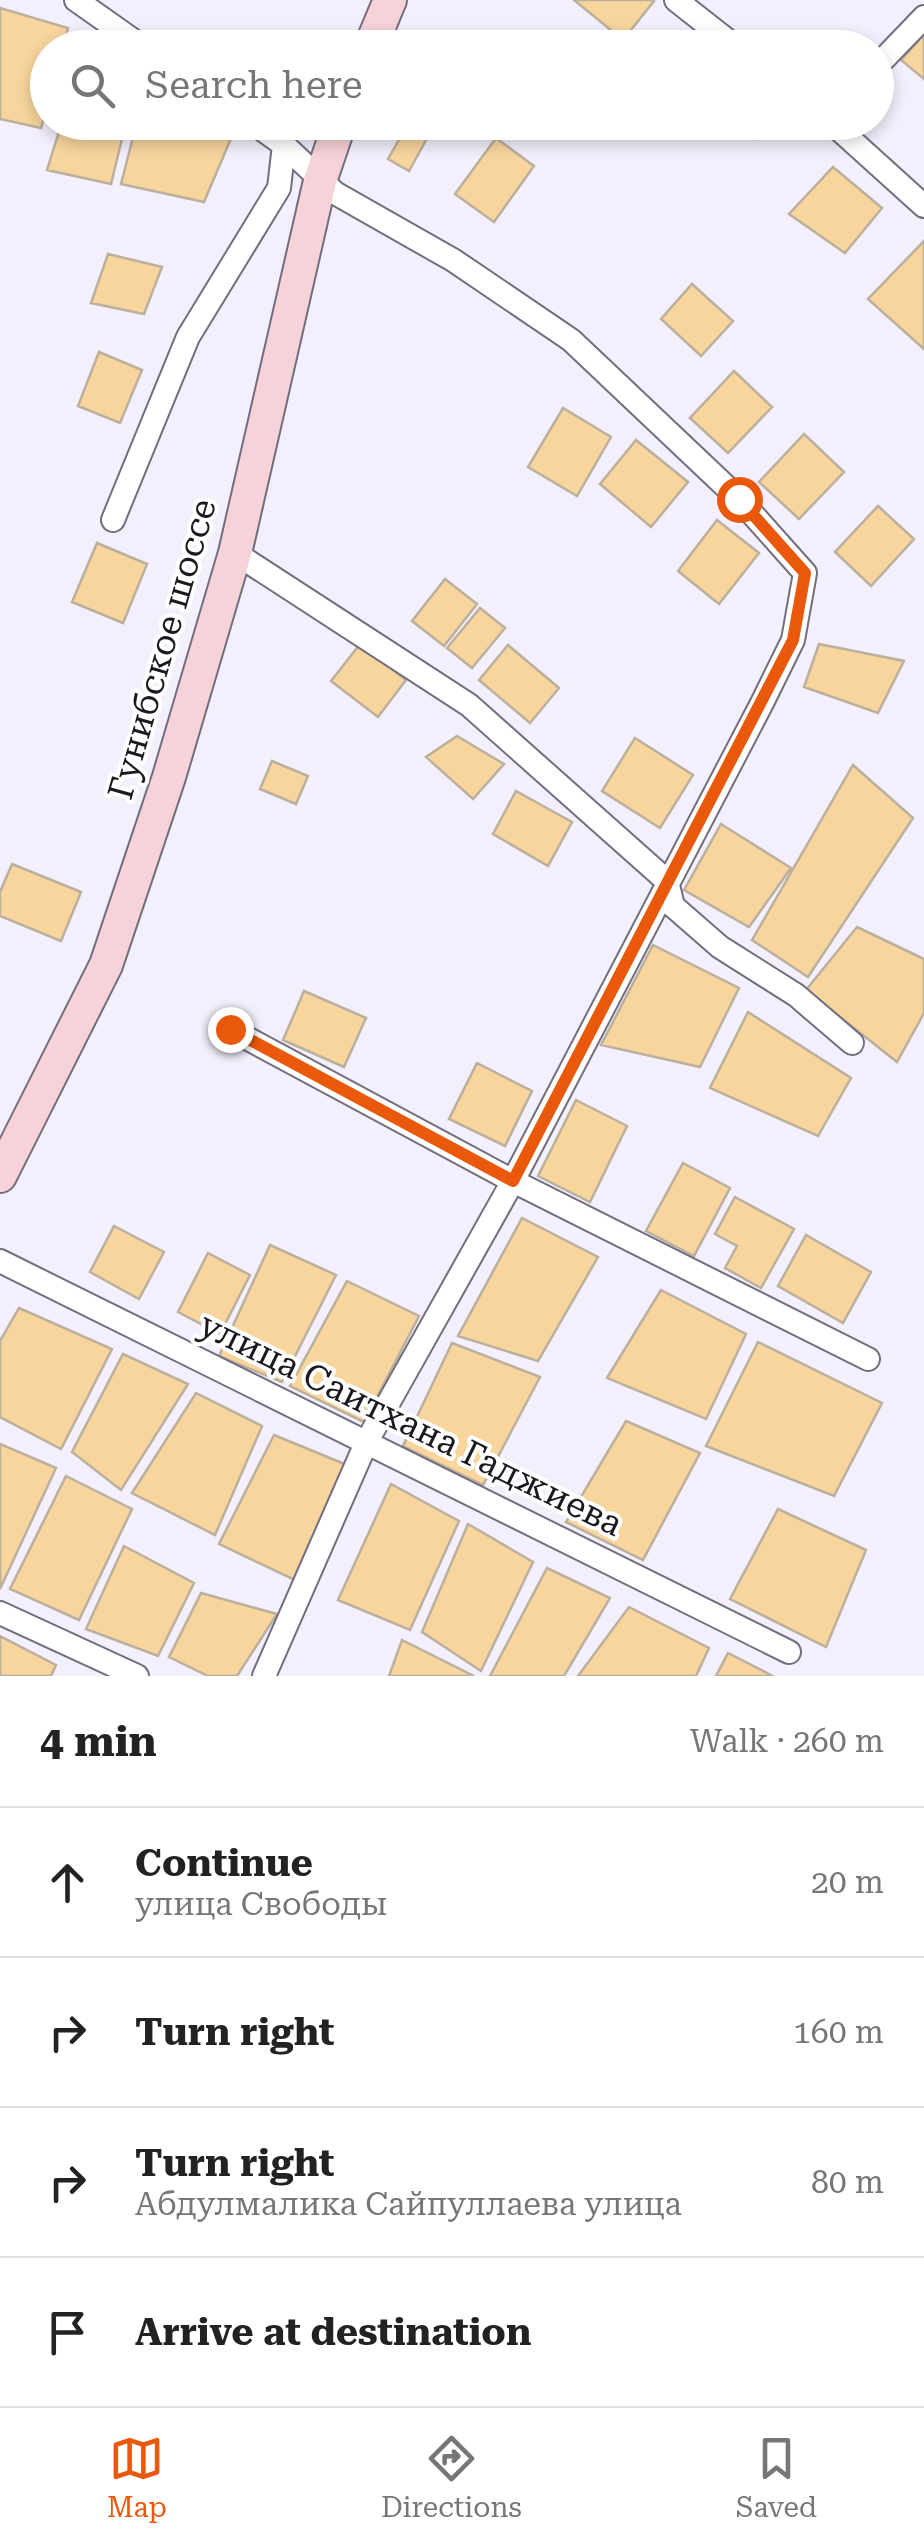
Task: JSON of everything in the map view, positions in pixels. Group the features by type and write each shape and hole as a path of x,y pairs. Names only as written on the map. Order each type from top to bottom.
{"main road":[{"path":"378,30 390,0"},
{"name":"Гунибское шоссе","path":"0,1176 106,966 168,777 235,552 320,181 334,140"}],"street":[{"path":"76,0 118,30"},
{"path":"676,0 714,30"},
{"path":"894,47 924,16"},
{"path":"264,1676 367,1440 513,1181 793,640 805,573 739,499 571,340 453,260 320,181 277,140"},
{"path":"851,140 924,206"},
{"path":"113,520 188,338 278,188 284,145"},
{"path":"235,552 469,705 667,881 673,906 720,946 796,996 852,1043"},
{"path":"230,1029 513,1181 868,1359"},
{"name":"улица Саитхана Гаджиева","path":"0,1261 789,1652"},
{"path":"0,1614 136,1676"}],"building":[{"path":"574,0 654,1 631,30 611,30"},
{"path":"0,8 68,28 30,30 30,126 0,119"},
{"path":"924,35 924,79 901,60"},
{"path":"56,140 122,140 111,184 47,170"},
{"path":"132,140 230,140 204,202 121,184"},
{"path":"399,140 426,140 409,171 388,159"},
{"path":"495,140 534,166 494,222 455,194"},
{"path":"833,167 882,208 845,253 789,214"},
{"path":"924,241 924,349 868,299"},
{"path":"108,254 162,267 144,314 91,303"},
{"path":"692,284 733,321 701,356 661,319"},
{"path":"99,352 142,370 120,423 78,406"},
{"path":"734,371 772,407 728,453 690,418"},
{"path":"563,408 611,437 577,496 528,467"},
{"path":"804,434 844,472 799,519 759,482"},
{"path":"636,440 688,482 651,527 600,484"},
{"path":"878,506 914,539 871,586 835,552"},
{"path":"717,520 759,553 719,604 678,571"},
{"path":"97,543 147,564 123,623 72,602"},
{"path":"445,579 477,604 444,646 412,621"},
{"path":"480,608 505,628 472,668 447,648"},
{"path":"360,644 406,680 378,717 331,681"},
{"path":"819,644 904,661 878,713 804,687"},
{"path":"508,645 559,688 530,723 479,680"},
{"path":"457,736 504,764 473,799 426,757"},
{"path":"635,738 693,775 660,828 602,791"},
{"path":"272,761 308,776 296,804 260,789"},
{"path":"853,765 913,818 808,977 752,940"},
{"path":"516,791 572,822 548,866 493,834"},
{"path":"721,824 791,868 749,927 684,890"},
{"path":"12,864 81,892 61,941 0,916 0,892"},
{"path":"857,927 924,959 924,1013 897,1062 806,990"},
{"path":"653,945 739,988 700,1067 601,1045"},
{"path":"304,991 366,1018 344,1067 283,1040"},
{"path":"748,1012 851,1078 818,1136 710,1088"},
{"path":"477,1063 532,1091 505,1146 449,1119"},
{"path":"576,1100 627,1126 590,1202 538,1176"},
{"path":"683,1163 730,1188 694,1256 646,1231"},
{"path":"735,1197 794,1229 761,1288 725,1268 737,1246 715,1234"},
{"path":"522,1218 598,1257 538,1361 458,1336"},
{"path":"114,1226 164,1252 139,1299 90,1272"},
{"path":"806,1235 871,1272 843,1323 778,1286"},
{"path":"270,1245 336,1275 282,1382 219,1356"},
{"path":"208,1253 250,1275 220,1334 178,1312"},
{"path":"347,1281 419,1316 364,1422 290,1386"},
{"path":"661,1290 746,1334 706,1419 607,1378"},
{"path":"19,1308 112,1349 61,1449 0,1417 0,1341"},
{"path":"758,1342 882,1403 834,1496 706,1446"},
{"path":"452,1343 540,1377 483,1485 403,1446"},
{"path":"123,1354 188,1384 121,1490 72,1452"},
{"path":"196,1393 262,1426 215,1535 132,1493"},
{"path":"626,1421 700,1453 643,1560 566,1522"},
{"path":"274,1435 347,1465 297,1581 219,1544"},
{"path":"0,1444 56,1468 0,1589"},
{"path":"66,1476 132,1509 79,1620 10,1589"},
{"path":"391,1484 459,1521 410,1630 338,1600"},
{"path":"778,1509 866,1550 826,1647 730,1599"},
{"path":"468,1524 533,1562 481,1671 422,1632"},
{"path":"124,1546 194,1583 158,1656 86,1629"},
{"path":"547,1568 610,1598 564,1676 490,1676"},
{"path":"201,1593 277,1614 237,1676 208,1676 169,1657"},
{"path":"629,1607 709,1648 696,1676 578,1676"},
{"path":"0,1636 56,1665 51,1676 0,1676"},
{"path":"402,1640 474,1676 389,1676"},
{"path":"728,1653 773,1676 716,1676"}],"route":[{"path":"230,1029 513,1181 793,640 805,573 739,499"}]}
